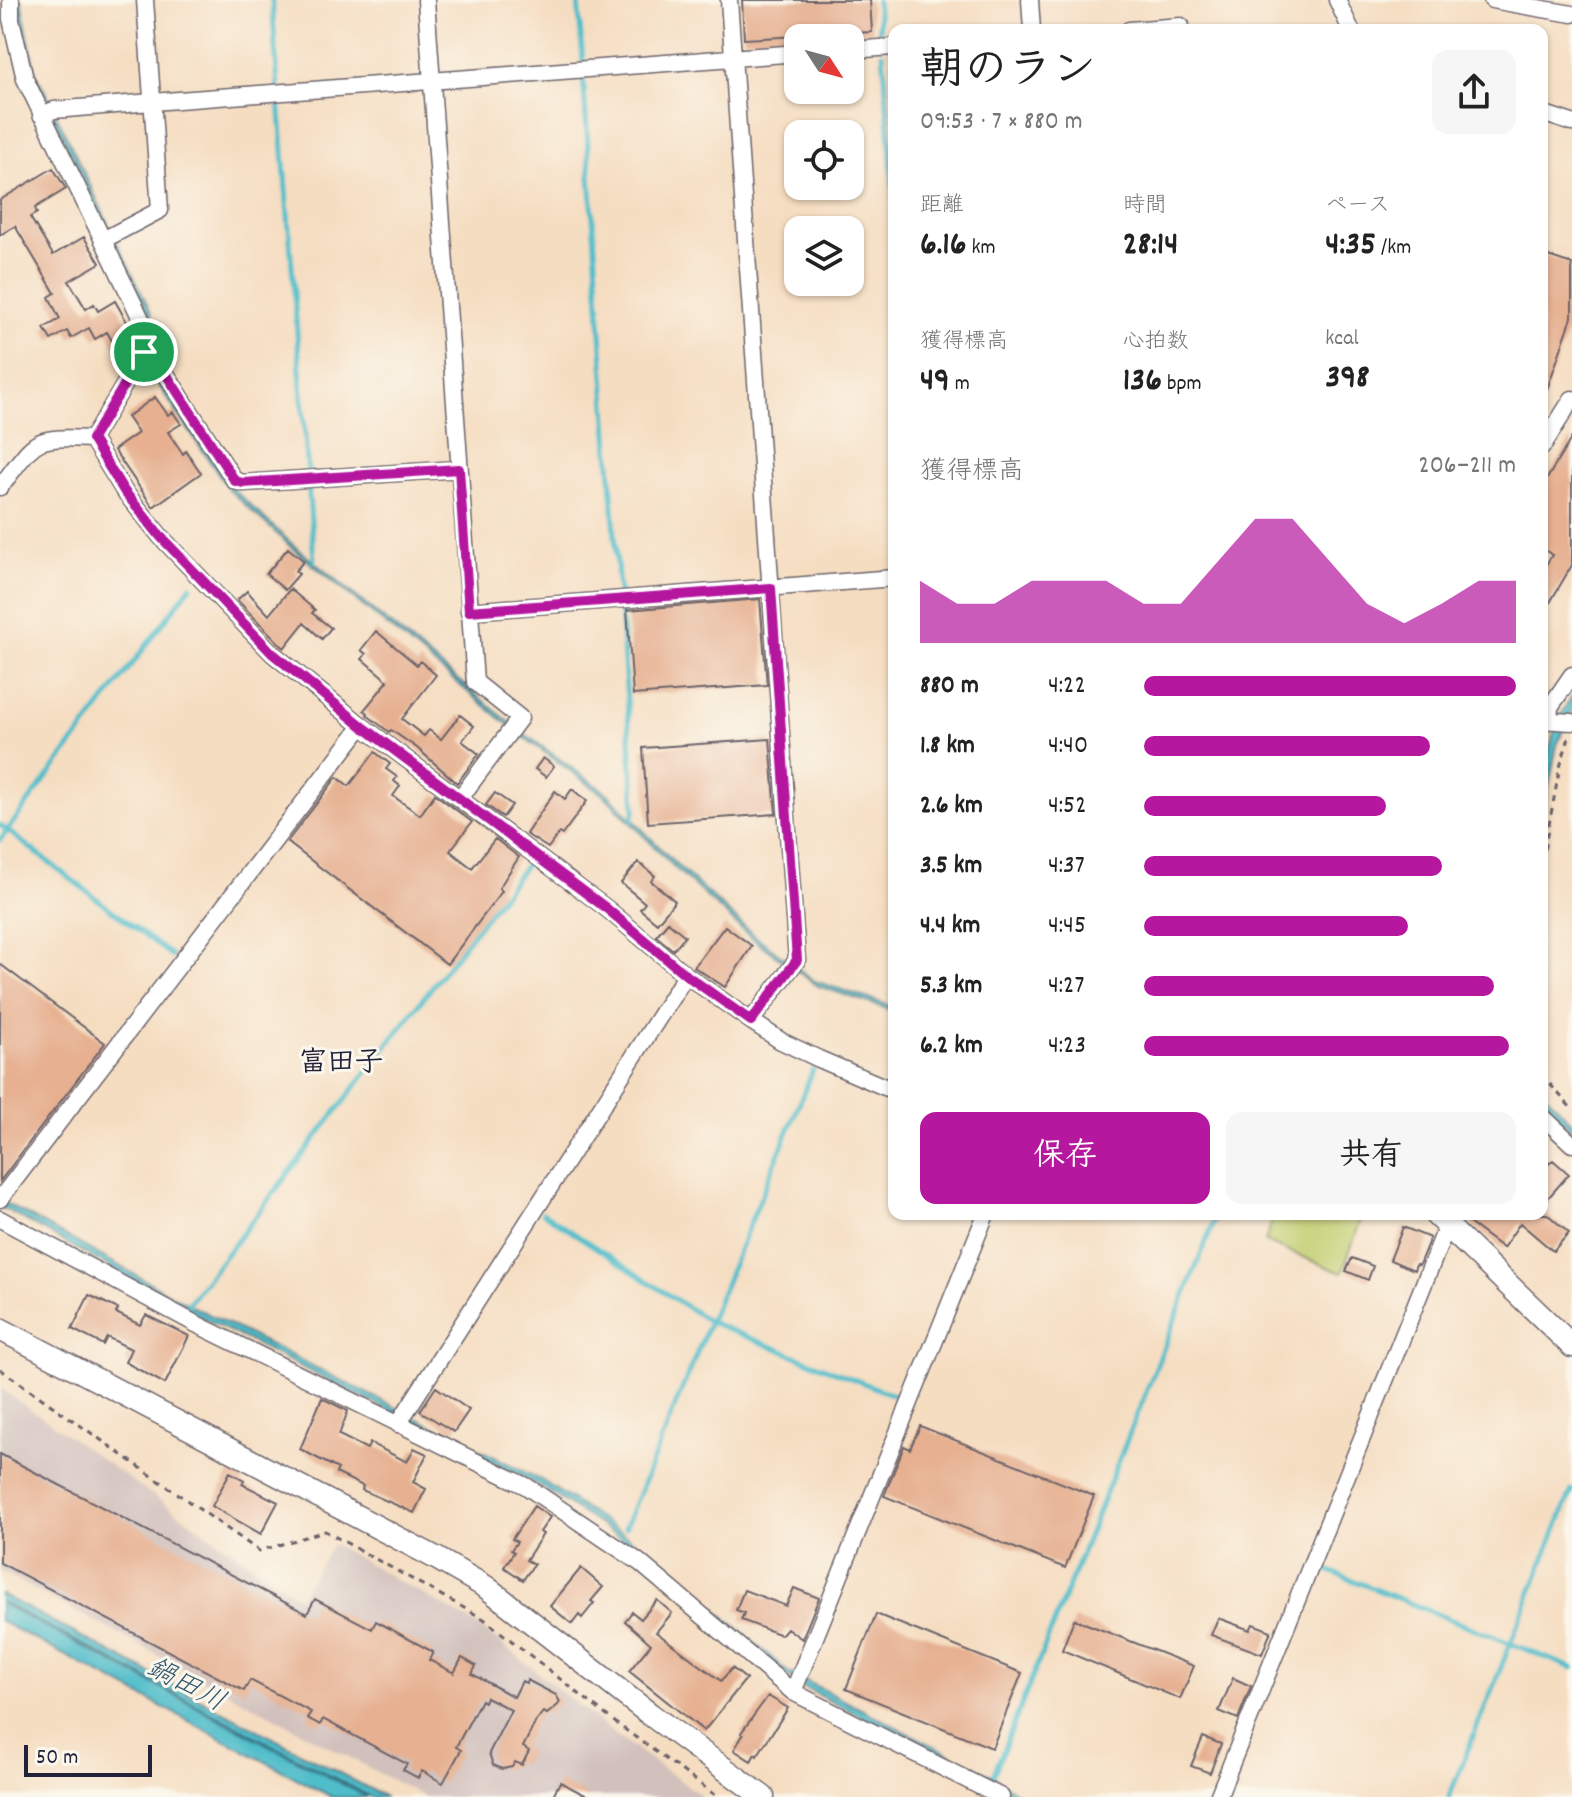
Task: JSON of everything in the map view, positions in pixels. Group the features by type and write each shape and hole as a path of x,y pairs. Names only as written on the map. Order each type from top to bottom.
{"street":[{"path":"11,0 11,19 25,79 48,112 111,236 143,323 150,355 235,481 243,483 459,469"},
{"path":"111,236 160,210 145,0"},
{"path":"426,0 475,682 520,718 460,798"},
{"path":"729,0 771,588 793,966 751,1021"},
{"path":"1030,0 1032,24"},
{"path":"1337,0 1348,24"},
{"path":"1492,0 1572,14"},
{"path":"864,49 888,47"},
{"path":"48,112 784,54"},
{"path":"1548,115 1572,123"},
{"path":"92,439 150,355"},
{"path":"1548,437 1572,399"},
{"path":"0,487 33,444 55,437 92,439"},
{"path":"92,439 124,491 161,537 272,653 362,726 606,908 686,975 751,1021 794,1047 888,1088"},
{"path":"469,611 888,578"},
{"path":"1555,722 1550,707 1572,675"},
{"path":"1,1198 362,726"},
{"path":"403,1417 686,975"},
{"path":"1548,1122 1572,1144"},
{"path":"0,1219 170,1311 403,1417 526,1486 639,1562 796,1685 1001,1797"},
{"path":"796,1685 984,1220"},
{"path":"1218,1797 1441,1220 1572,1346"},
{"path":"0,1329 486,1587 763,1797"}],"path":[{"path":"1548,830 1560,767 1555,722"},
{"path":"1548,1082 1570,1109"},
{"path":"0,1369 259,1551 325,1531 473,1612 616,1723 718,1797"}],"shaded area":[{"path":"0,1388 299,1598 333,1544 479,1626 612,1732 703,1797 424,1797 0,1571"}],"green space":[{"path":"1272,1220 1361,1220 1342,1273 1265,1242"}],"water":[{"path":"18,0 21,0 35,71 151,312 156,340 152,367 232,488 292,544 519,730 607,793 678,866 750,932 815,981 888,1005 888,1009 818,986 749,936 676,869 605,796 518,733 291,547 229,490 147,368 154,350 153,326 32,73"},
{"path":"1572,696 1572,709 1557,745 1548,789 1548,755"},
{"path":"1548,1097 1572,1123 1572,1131 1548,1106"},
{"path":"0,1200 188,1304 541,1480 646,1549 788,1672 993,1776 1023,1797 1016,1797 993,1781 806,1689 644,1554 539,1485 187,1310 0,1206"},
{"path":"0,1594 385,1797 371,1797 0,1601"},
{"path":"0,1603 367,1797 332,1797 0,1621"}],"building":[{"path":"742,0 870,0 872,32 864,32 864,24 784,24 784,37 744,39"},
{"path":"53,168 66,189 35,208 37,213 30,217 53,255 84,237 100,263 69,281 86,309 94,304 98,311 115,301 132,331 132,338 116,348 107,332 95,339 89,328 71,338 67,331 51,340 44,328 60,319 49,297 55,293 15,226 0,235 0,200"},
{"path":"1548,256 1572,264 1572,317 1548,386"},
{"path":"155,397 168,415 173,412 181,424 168,432 201,473 153,507 114,450 138,433 127,417"},
{"path":"1572,437 1572,565 1548,606 1548,561 1552,555 1548,552 1548,477"},
{"path":"288,548 304,561 295,571 299,574 285,590 266,574"},
{"path":"290,589 331,628 322,639 304,623 284,648 237,600 247,591 269,615"},
{"path":"760,599 767,685 633,695 627,610"},
{"path":"376,631 417,665 420,661 436,675 402,719 424,736 429,730 441,739 460,715 474,726 462,741 479,754 457,783 417,748 391,730 389,732 364,710 388,681 362,659 366,654 361,650"},
{"path":"770,739 776,814 648,823 643,748"},
{"path":"375,752 390,764 386,769 397,777 394,781 400,786 393,796 420,815 435,794 472,822 450,851 472,868 495,839 519,857 499,888 502,891 447,964 287,842 337,777 349,786"},
{"path":"543,758 554,766 546,777 535,769"},
{"path":"572,789 587,801 562,835 559,833 548,848 526,834 555,791 565,799"},
{"path":"495,793 512,805 503,817 486,805"},
{"path":"638,862 655,876 651,881 675,901 657,923 640,909 645,903 621,883"},
{"path":"668,922 685,936 673,950 656,936"},
{"path":"725,926 752,946 725,987 694,967"},
{"path":"0,964 105,1043 0,1181"},
{"path":"1553,1160 1569,1174 1548,1198 1548,1163"},
{"path":"1548,1215 1569,1233 1553,1251 1520,1223 1503,1248 1465,1220 1548,1220"},
{"path":"1403,1227 1430,1238 1414,1270 1390,1260"},
{"path":"1352,1258 1373,1266 1368,1280 1346,1271"},
{"path":"89,1295 118,1309 116,1313 140,1325 146,1315 189,1336 165,1384 125,1362 131,1349 107,1337 103,1345 72,1329"},
{"path":"436,1387 469,1410 454,1432 420,1411"},
{"path":"322,1398 348,1411 339,1435 367,1449 370,1443 407,1462 414,1448 427,1454 413,1482 426,1489 414,1513 362,1490 363,1486 336,1473 338,1469 300,1449"},
{"path":"920,1426 1094,1496 1065,1568 884,1496 904,1446 910,1449"},
{"path":"0,1454 307,1614 315,1599 372,1629 376,1621 433,1652 429,1660 454,1673 462,1658 476,1666 472,1674 514,1697 522,1681 526,1683 527,1680 556,1695 560,1702 547,1714 543,1712 536,1721 523,1747 529,1751 522,1765 515,1762 512,1767 502,1769 493,1765 489,1753 511,1710 486,1697 484,1702 481,1700 456,1747 461,1750 443,1783 422,1771 418,1778 403,1770 407,1764 323,1719 320,1725 307,1718 311,1712 250,1680 244,1691 0,1563"},
{"path":"230,1472 244,1480 242,1484 278,1502 261,1534 212,1506"},
{"path":"534,1506 550,1517 526,1560 534,1564 523,1580 504,1567 517,1542 512,1539"},
{"path":"581,1568 603,1587 582,1618 579,1615 572,1624 550,1606"},
{"path":"794,1588 819,1598 802,1639 787,1628 781,1635 741,1620 744,1613 736,1610 744,1590 786,1606"},
{"path":"657,1600 672,1613 656,1632 721,1681 732,1668 746,1679 704,1731 629,1671 651,1644 625,1621 632,1612 641,1619"},
{"path":"876,1614 1022,1673 992,1748 846,1689"},
{"path":"1218,1618 1250,1630 1253,1624 1271,1631 1262,1654 1211,1635"},
{"path":"1074,1619 1194,1666 1180,1699 1062,1650"},
{"path":"1233,1678 1251,1686 1238,1719 1219,1711"},
{"path":"768,1696 788,1708 751,1761 734,1750 743,1735 741,1733"},
{"path":"1203,1737 1221,1744 1210,1773 1191,1766"},
{"path":"560,1782 589,1797 552,1797"}],"waterway":[{"path":"272,0 278,87"},
{"path":"578,0 583,62"},
{"path":"877,0 880,41"},
{"path":"883,53 888,118"},
{"path":"583,74 619,593"},
{"path":"279,99 308,474"},
{"path":"308,483 314,560"},
{"path":"0,840 191,586"},
{"path":"620,605 635,810 632,819"},
{"path":"0,825 172,956"},
{"path":"188,1304 528,862"},
{"path":"625,1528 813,1070"},
{"path":"543,1213 710,1322 901,1398"},
{"path":"993,1776 1215,1220"},
{"path":"1449,1797 1572,1490"},
{"path":"1322,1568 1572,1668"}],"district":[{"name":"富田子","path":"341,1065"}],"route":[{"path":"144,352 150,352 157,360 235,481 243,483 459,469 469,611 771,588 797,960 751,1021 686,975 606,908 362,726 272,653 161,537 124,491 92,439 144,352"}],"water label":[{"name":"鍋田川","path":"185,1687"}]}
